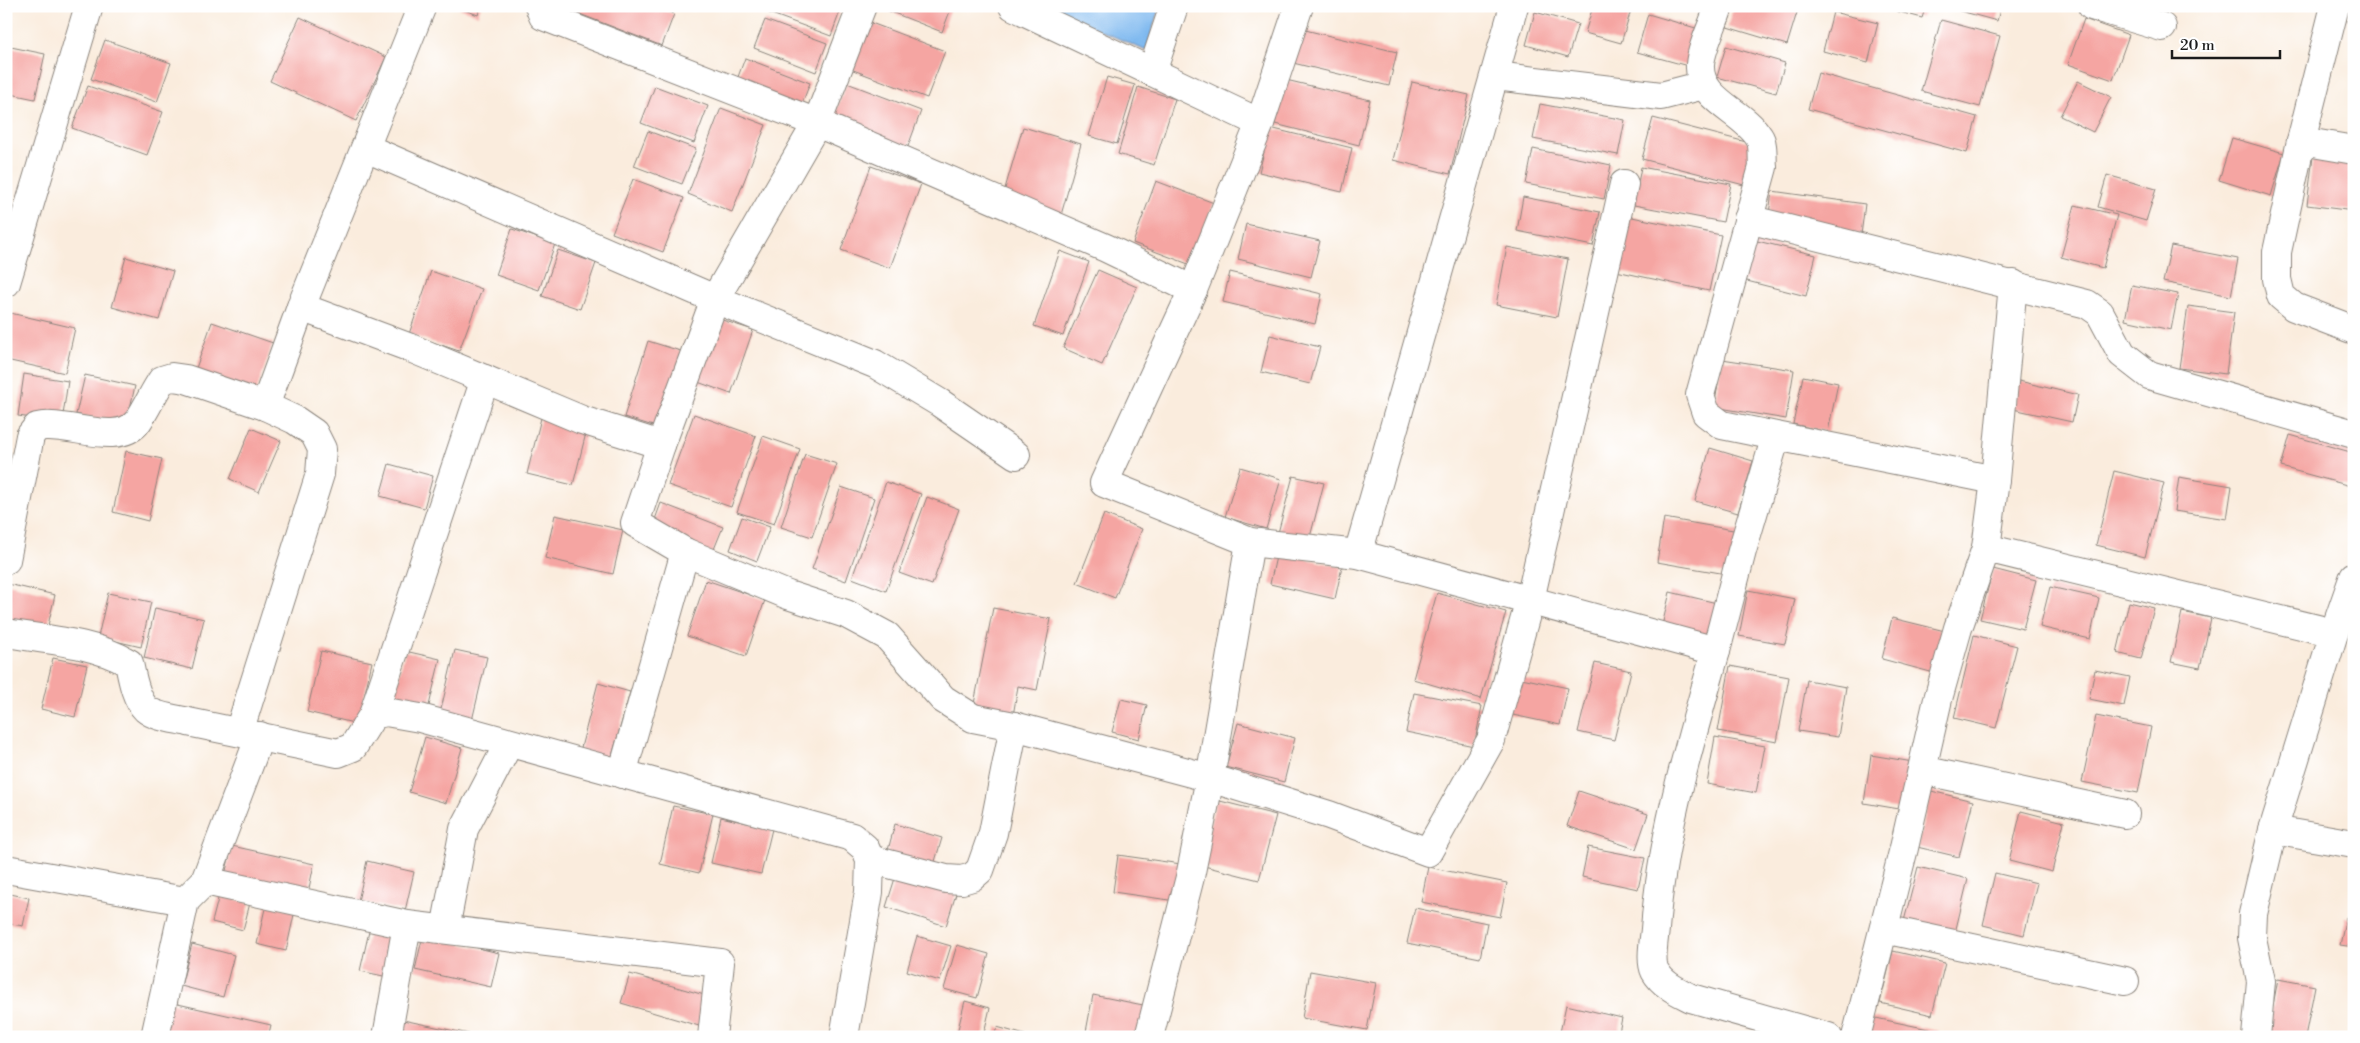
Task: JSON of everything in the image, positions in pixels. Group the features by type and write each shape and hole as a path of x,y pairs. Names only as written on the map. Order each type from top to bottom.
{"street":[{"path":"6,284 90,6"},
{"path":"265,406 301,307 422,6"},
{"path":"539,6 543,16 817,122 1106,248 1193,290"},
{"path":"862,6 817,122 715,299 661,445 635,523 685,552 788,595 846,614 887,636 943,699 974,718 1014,726 1210,778 1329,815 1428,852 1491,740 1530,600 1624,184"},
{"path":"1013,6 1260,122"},
{"path":"1152,72 1174,6"},
{"path":"1299,6 1260,122 1193,290 1104,483 1250,542 1358,554 1716,651"},
{"path":"1358,554 1514,6"},
{"path":"1720,6 1700,65 1704,85 1728,108 1743,118 1760,138 1763,167 1700,395 1706,413 1722,424 1995,480"},
{"path":"2092,6 2162,27"},
{"path":"2335,6 2301,141 2276,252 2276,279 2281,296 2294,307 2354,330"},
{"path":"1494,76 1661,96 1704,85"},
{"path":"2301,141 2354,150"},
{"path":"366,148 715,299 875,364 940,403 1016,455"},
{"path":"1748,219 2014,284 2087,304 2100,313 2122,354 2149,375 2354,434"},
{"path":"1856,1037 1884,929 1938,699 1958,628 1986,548 1995,480 2014,284"},
{"path":"301,307 408,347 582,420 661,445"},
{"path":"6,560 10,517 30,436 37,427 50,424 98,432 119,433 138,423 162,380 172,377 186,379 265,406 295,420 314,433 322,449 320,474 250,734 205,881 185,901 155,1037"},
{"path":"6,632 103,650 129,664 135,688 146,709 164,716 338,753 353,747 374,715 485,379"},
{"path":"1776,436 1742,550 1669,823 1658,889 1653,948 1654,970 1672,989 1691,998 1828,1037"},
{"path":"1149,1037 1190,878 1210,778 1250,542"},
{"path":"1986,548 2334,633"},
{"path":"622,774 685,552"},
{"path":"2256,1037 2260,981 2252,938 2253,914 2273,830 2334,633 2354,576"},
{"path":"374,715 386,712 420,718 852,837 865,848 870,859 869,892 844,1037"},
{"path":"870,859 946,879 962,880 972,877 980,870 993,833 1014,726"},
{"path":"445,929 464,829 509,742"},
{"path":"1922,770 2125,814"},
{"path":"2273,830 2354,844"},
{"path":"6,868 185,901"},
{"path":"205,881 406,925 720,963 712,1037"},
{"path":"387,1037 406,925"},
{"path":"1884,929 2125,982"}],"water":[{"path":"1045,6 1160,6 1146,51"}],"building":[{"path":"454,6 481,6 478,15"},
{"path":"559,6 653,6 674,14 662,46"},
{"path":"772,6 842,6 831,36 769,13"},
{"path":"876,6 952,6 942,32"},
{"path":"1593,6 1619,6 1631,10 1621,43 1585,33"},
{"path":"1734,6 1799,6 1787,45 1727,27"},
{"path":"1897,6 1926,6 1922,18 1896,11"},
{"path":"1954,6 2001,6 1997,21 1953,9"},
{"path":"1535,12 1578,24 1568,57 1526,45"},
{"path":"1833,12 1878,23 1868,63 1823,51"},
{"path":"1648,14 1699,29 1688,66 1637,52"},
{"path":"300,17 386,57 356,121 270,81"},
{"path":"2084,19 2129,35 2113,80 2068,64"},
{"path":"765,20 827,43 816,72 754,48"},
{"path":"1941,20 2000,36 1980,107 1921,91"},
{"path":"866,21 945,51 927,98 848,68"},
{"path":"1301,29 1397,52 1389,86 1293,63"},
{"path":"105,40 171,63 157,102 91,79"},
{"path":"6,46 45,54 35,99 6,93"},
{"path":"1726,46 1785,63 1776,93 1717,77"},
{"path":"745,58 810,83 800,109 735,85"},
{"path":"1818,73 1977,117 1967,153 1808,109"},
{"path":"1107,77 1135,85 1117,144 1089,136"},
{"path":"1286,80 1370,100 1359,145 1275,124"},
{"path":"2078,81 2111,97 2093,132 2060,116"},
{"path":"1412,82 1469,95 1450,174 1393,160"},
{"path":"847,83 921,111 907,149 832,121"},
{"path":"88,86 163,112 147,155 72,128"},
{"path":"655,86 708,106 694,143 641,123"},
{"path":"1138,87 1175,99 1154,165 1118,154"},
{"path":"1540,104 1625,120 1618,155 1533,139"},
{"path":"721,108 766,125 732,212 688,194"},
{"path":"1653,118 1754,144 1744,185 1642,159"},
{"path":"1023,127 1081,144 1061,215 1002,199"},
{"path":"1270,128 1352,148 1342,192 1259,172"},
{"path":"648,131 696,149 682,184 634,166"},
{"path":"2232,138 2284,153 2271,196 2219,180"},
{"path":"1533,149 1611,165 1604,199 1526,184"},
{"path":"2313,156 2354,162 2354,211 2307,205"},
{"path":"871,166 921,184 890,268 841,250"},
{"path":"1641,167 1731,184 1723,222 1634,205"},
{"path":"2107,175 2156,189 2146,221 2098,207"},
{"path":"633,179 684,198 663,252 612,233"},
{"path":"1156,181 1214,203 1191,265 1133,243"},
{"path":"1772,191 1865,204 1861,235 1768,222"},
{"path":"1523,197 1600,212 1593,246 1517,231"},
{"path":"2075,205 2117,215 2103,268 2061,257"},
{"path":"1627,216 1721,235 1709,291 1616,271"},
{"path":"1246,224 1320,241 1311,277 1238,259"},
{"path":"512,229 555,244 539,290 496,275"},
{"path":"1753,240 1816,255 1806,296 1743,280"},
{"path":"2171,246 2238,259 2231,296 2163,282"},
{"path":"1507,247 1568,259 1557,317 1496,305"},
{"path":"558,250 596,263 580,309 542,296"},
{"path":"1060,251 1089,262 1063,336 1034,326"},
{"path":"126,257 173,271 159,320 112,307"},
{"path":"1098,270 1137,287 1102,365 1063,348"},
{"path":"431,271 482,289 459,351 409,334"},
{"path":"1230,272 1322,294 1315,324 1223,302"},
{"path":"2132,285 2178,294 2171,330 2125,320"},
{"path":"2188,306 2234,312 2226,374 2179,368"},
{"path":"6,312 75,328 65,373 6,360"},
{"path":"716,318 753,330 731,394 695,381"},
{"path":"212,322 273,343 254,398 193,377"},
{"path":"1270,335 1320,347 1310,384 1261,372"},
{"path":"648,341 687,353 663,429 624,417"},
{"path":"1722,359 1794,370 1786,419 1714,407"},
{"path":"24,374 68,381 62,422 18,416"},
{"path":"85,375 135,386 126,426 76,414"},
{"path":"1803,376 1838,383 1828,432 1793,424"},
{"path":"2019,381 2078,395 2072,422 2013,409"},
{"path":"694,414 756,436 731,507 668,485"},
{"path":"541,418 587,429 573,485 527,474"},
{"path":"251,428 281,441 259,492 230,479"},
{"path":"2290,435 2354,453 2354,487 2281,467"},
{"path":"763,436 800,449 774,524 737,512"},
{"path":"1710,448 1753,461 1738,513 1695,501"},
{"path":"126,451 162,459 148,521 113,512"},
{"path":"805,454 837,464 812,537 781,527"},
{"path":"389,464 433,476 424,508 380,496"},
{"path":"1240,467 1281,479 1266,529 1225,517"},
{"path":"2114,471 2164,483 2145,557 2096,545"},
{"path":"1293,476 1324,483 1309,541 1278,533"},
{"path":"2179,477 2232,486 2227,519 2174,511"},
{"path":"886,482 921,494 886,591 852,578"},
{"path":"841,487 874,498 846,581 812,569"},
{"path":"927,497 959,509 932,585 899,573"},
{"path":"661,503 723,527 710,559 649,536"},
{"path":"1104,514 1142,529 1115,598 1077,583"},
{"path":"555,515 623,530 613,574 545,558"},
{"path":"742,517 770,527 757,561 730,550"},
{"path":"1664,518 1739,531 1732,575 1657,562"},
{"path":"1277,552 1342,567 1335,599 1270,584"},
{"path":"1993,569 2036,580 2023,629 1980,619"},
{"path":"706,580 765,600 746,656 687,636"},
{"path":"8,584 55,595 46,634 6,625 6,593"},
{"path":"2050,587 2099,598 2090,639 2040,627"},
{"path":"1748,590 1795,599 1785,644 1739,636"},
{"path":"1670,592 1717,603 1708,645 1660,634"},
{"path":"108,593 151,602 141,647 98,637"},
{"path":"1437,593 1506,612 1481,699 1413,679"},
{"path":"2129,602 2154,608 2141,659 2117,653"},
{"path":"155,608 204,619 192,669 144,658"},
{"path":"993,608 1051,619 1037,690 1018,686 1013,716 973,709"},
{"path":"2182,612 2211,618 2200,668 2171,662"},
{"path":"1892,618 1949,632 1938,674 1882,659"},
{"path":"1974,635 2017,646 1996,728 1954,718"},
{"path":"455,650 487,657 470,729 438,722"},
{"path":"321,651 372,662 358,724 307,712"},
{"path":"405,651 440,659 428,710 393,702"},
{"path":"53,658 87,665 75,717 41,709"},
{"path":"1595,663 1631,671 1614,740 1578,732"},
{"path":"1730,666 1789,677 1777,742 1718,731"},
{"path":"2095,670 2130,677 2124,706 2089,699"},
{"path":"1517,677 1568,688 1560,725 1508,714"},
{"path":"1807,680 1846,687 1838,737 1798,731"},
{"path":"598,683 630,692 610,763 579,755"},
{"path":"1414,693 1482,706 1474,746 1406,732"},
{"path":"1121,699 1147,705 1139,739 1112,732"},
{"path":"2096,716 2151,727 2138,793 2082,782"},
{"path":"1238,723 1295,738 1284,782 1226,767"},
{"path":"425,737 462,748 446,803 409,792"},
{"path":"1715,737 1765,746 1756,793 1707,784"},
{"path":"1871,755 1913,762 1905,810 1864,803"},
{"path":"1579,791 1648,814 1636,849 1567,826"},
{"path":"1931,791 1973,801 1959,857 1917,847"},
{"path":"1216,800 1276,815 1259,880 1200,865"},
{"path":"673,806 713,814 699,873 660,864"},
{"path":"2021,811 2064,822 2052,872 2009,861"},
{"path":"721,817 772,829 761,874 711,863"},
{"path":"895,824 942,838 930,878 884,865"},
{"path":"232,846 314,864 307,898 224,879"},
{"path":"1588,847 1645,858 1638,889 1582,877"},
{"path":"1118,855 1181,864 1176,901 1113,892"},
{"path":"367,861 414,872 405,911 358,901"},
{"path":"1428,867 1507,883 1500,917 1421,902"},
{"path":"1918,867 1968,879 1955,933 1904,921"},
{"path":"1995,873 2037,883 2024,935 1983,925"},
{"path":"896,875 956,894 946,926 886,907"},
{"path":"6,893 29,898 23,926 6,923"},
{"path":"219,895 250,903 243,930 212,922"},
{"path":"266,904 295,910 286,951 257,944"},
{"path":"1415,908 1487,923 1480,958 1407,943"},
{"path":"2346,917 2354,918 2354,947 2340,945"},
{"path":"370,927 398,933 388,977 360,971"},
{"path":"423,935 499,953 491,987 415,970"},
{"path":"917,936 951,946 940,981 907,971"},
{"path":"192,944 234,955 223,997 181,986"},
{"path":"957,945 989,954 977,998 944,989"},
{"path":"1893,951 1945,963 1932,1015 1880,1003"},
{"path":"1310,971 1376,983 1367,1030 1302,1018"},
{"path":"630,974 708,996 699,1026 621,1003"},
{"path":"2278,979 2315,986 2305,1037 2267,1037"},
{"path":"1093,995 1148,1006 1142,1037 1085,1037"},
{"path":"965,1001 990,1008 983,1037 956,1037"},
{"path":"169,1002 271,1025 268,1037 161,1037"},
{"path":"1566,1005 1622,1018 1618,1037 1559,1037"},
{"path":"1871,1017 1938,1031 1937,1037 1867,1037"},
{"path":"403,1020 469,1034 469,1037 399,1037"},
{"path":"997,1027 1025,1035 1025,1037 994,1037"}]}
